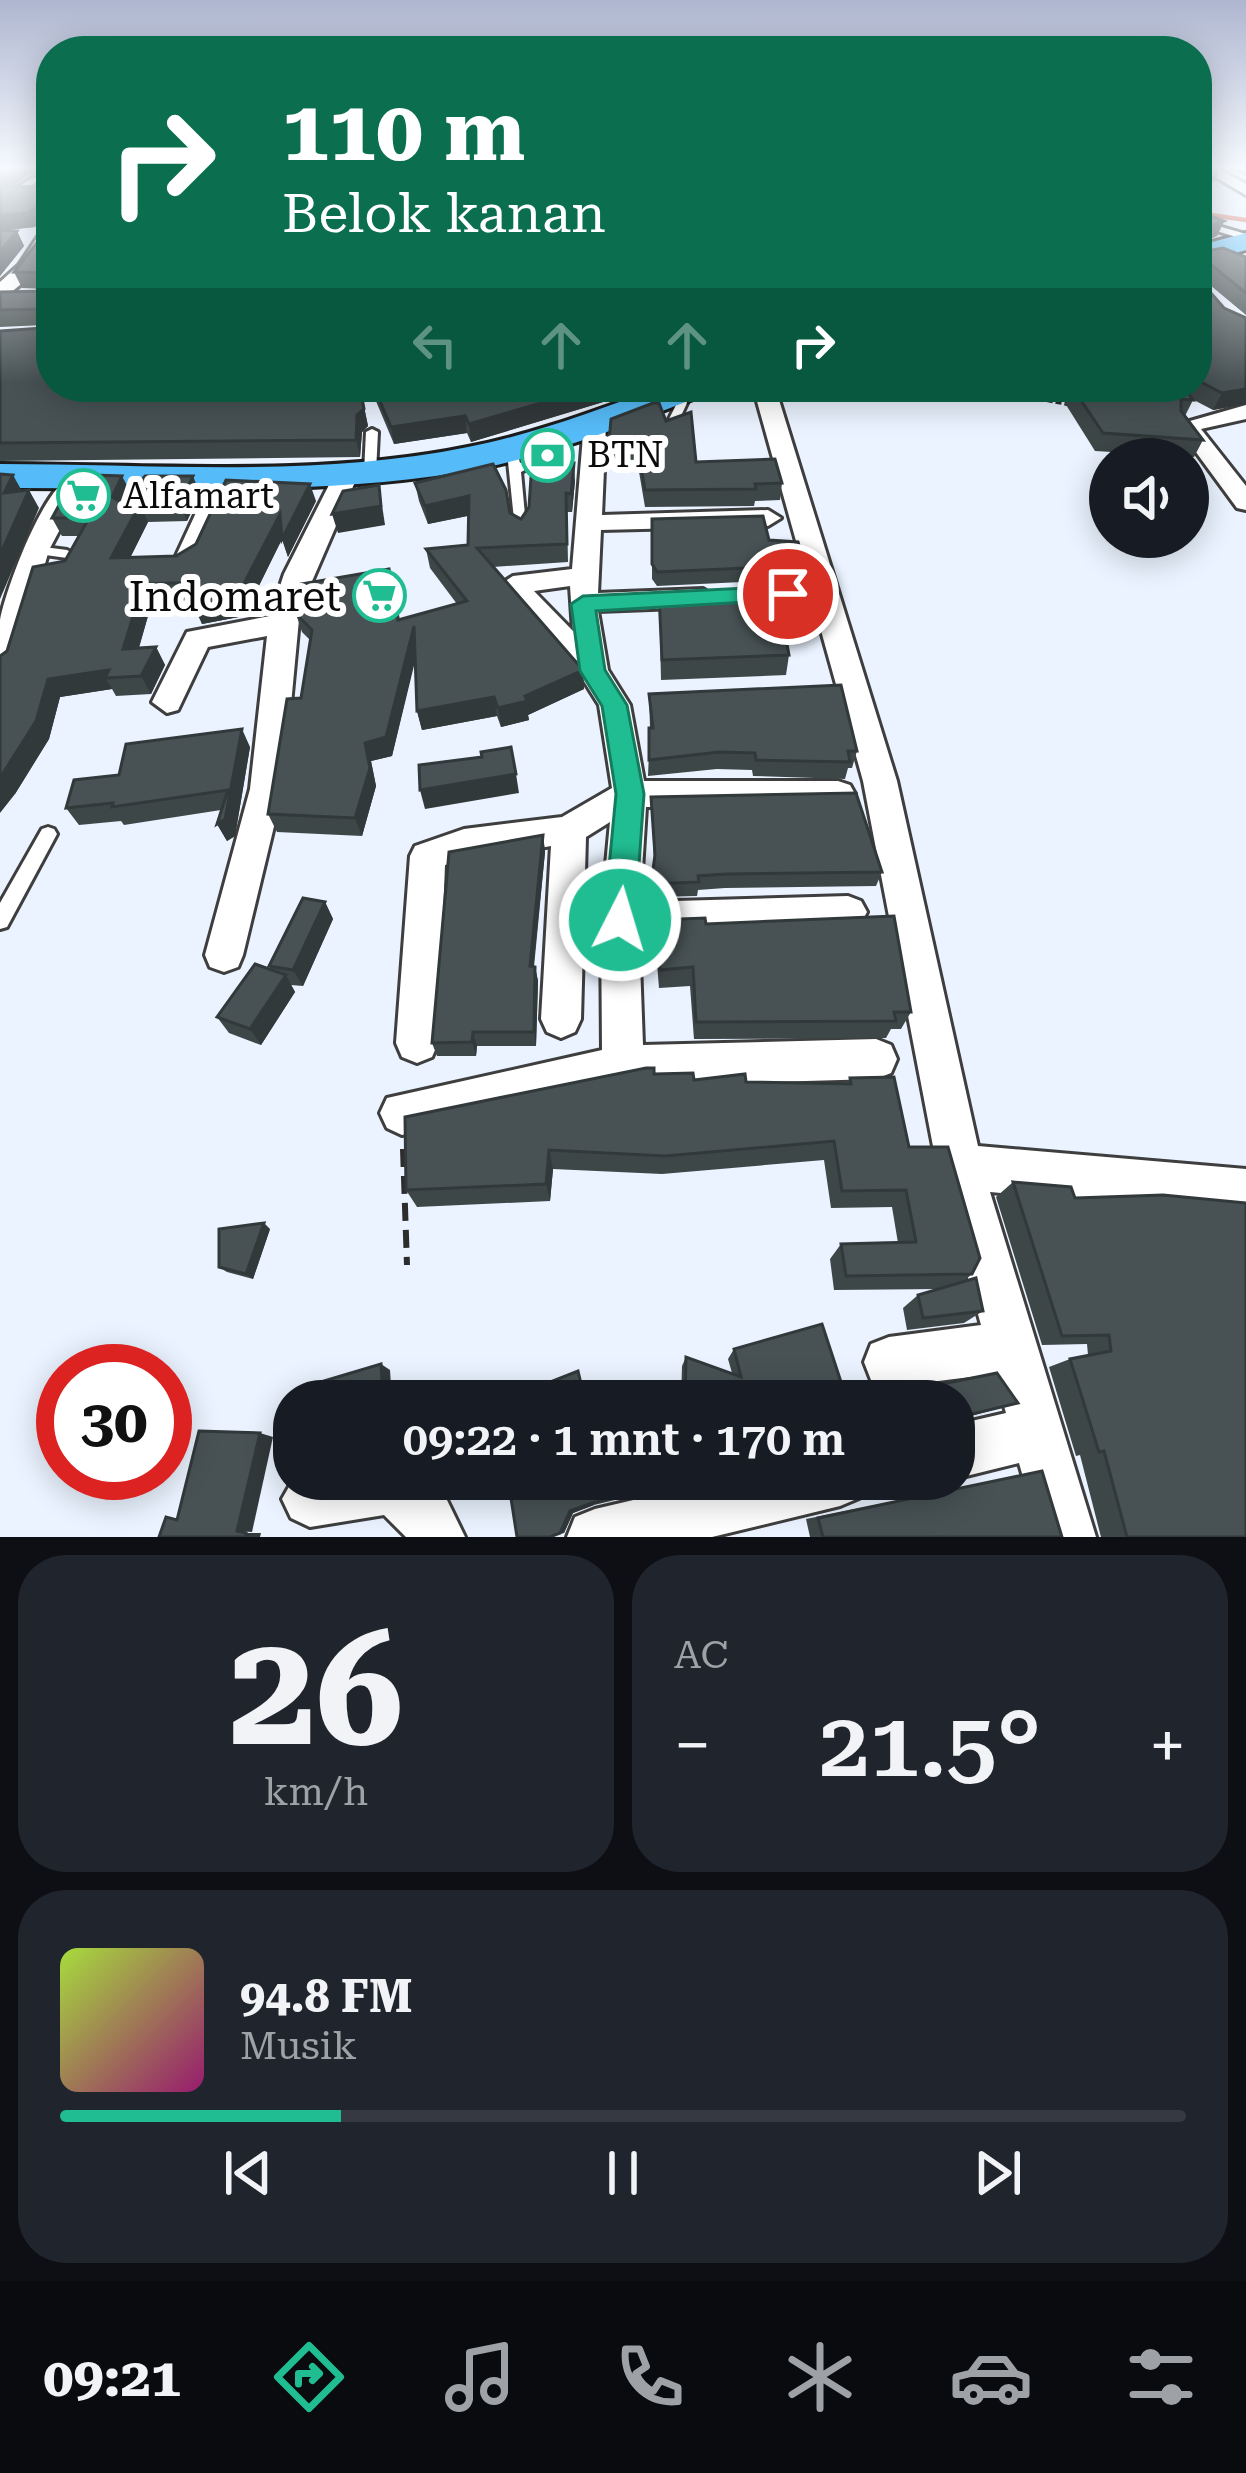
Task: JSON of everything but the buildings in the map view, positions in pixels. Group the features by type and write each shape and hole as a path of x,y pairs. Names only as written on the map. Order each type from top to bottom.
{"highway":[{"path":"1212,250 1244,240"},
{"path":"0,479 59,477 147,485 225,476 358,474 515,460 552,440 655,402"}],"street":[{"path":"16,242 22,240"},
{"path":"0,296 36,250"},
{"path":"0,296 24,298"},
{"path":"768,402 880,781 960,1167 1067,1537"},
{"path":"1246,412 1187,425 1236,479 1246,503"},
{"path":"595,424 583,590 613,688 630,794 620,920 623,1066"},
{"path":"224,955 251,862 274,726 284,623 297,567 358,474"},
{"path":"188,558 225,476"},
{"path":"0,668 59,477"},
{"path":"586,523 769,518"},
{"path":"613,688 513,584 743,596"},
{"path":"167,702 197,639 284,623"},
{"path":"228,734 274,726"},
{"path":"417,1043 428,856 464,843 569,830 630,794 838,794"},
{"path":"561,1019 569,830"},
{"path":"620,920 848,912"},
{"path":"402,1113 623,1066 876,1059"},
{"path":"960,1167 1246,1192"},
{"path":"890,1362 1010,1348"},
{"path":"975,1447 1034,1433"},
{"path":"410,1500 437,1537"},
{"path":"595,1537 751,1500"}],"lane":[{"path":"669,431 682,402"},
{"path":"358,474 372,432"},
{"path":"515,460 520,526"},
{"path":"36,550 67,554"},
{"path":"0,921 48,834"}],"path":[{"path":"1052,402 1088,409"},
{"path":"402,1113 406,1264"}],"place":[{"name":"BTN","path":"548,455"},
{"name":"Alfamart","path":"84,496"},
{"name":"Indomaret","path":"380,596"}],"route":[{"path":"620,920 630,794 614,705 593,671 583,604 788,594"}]}
